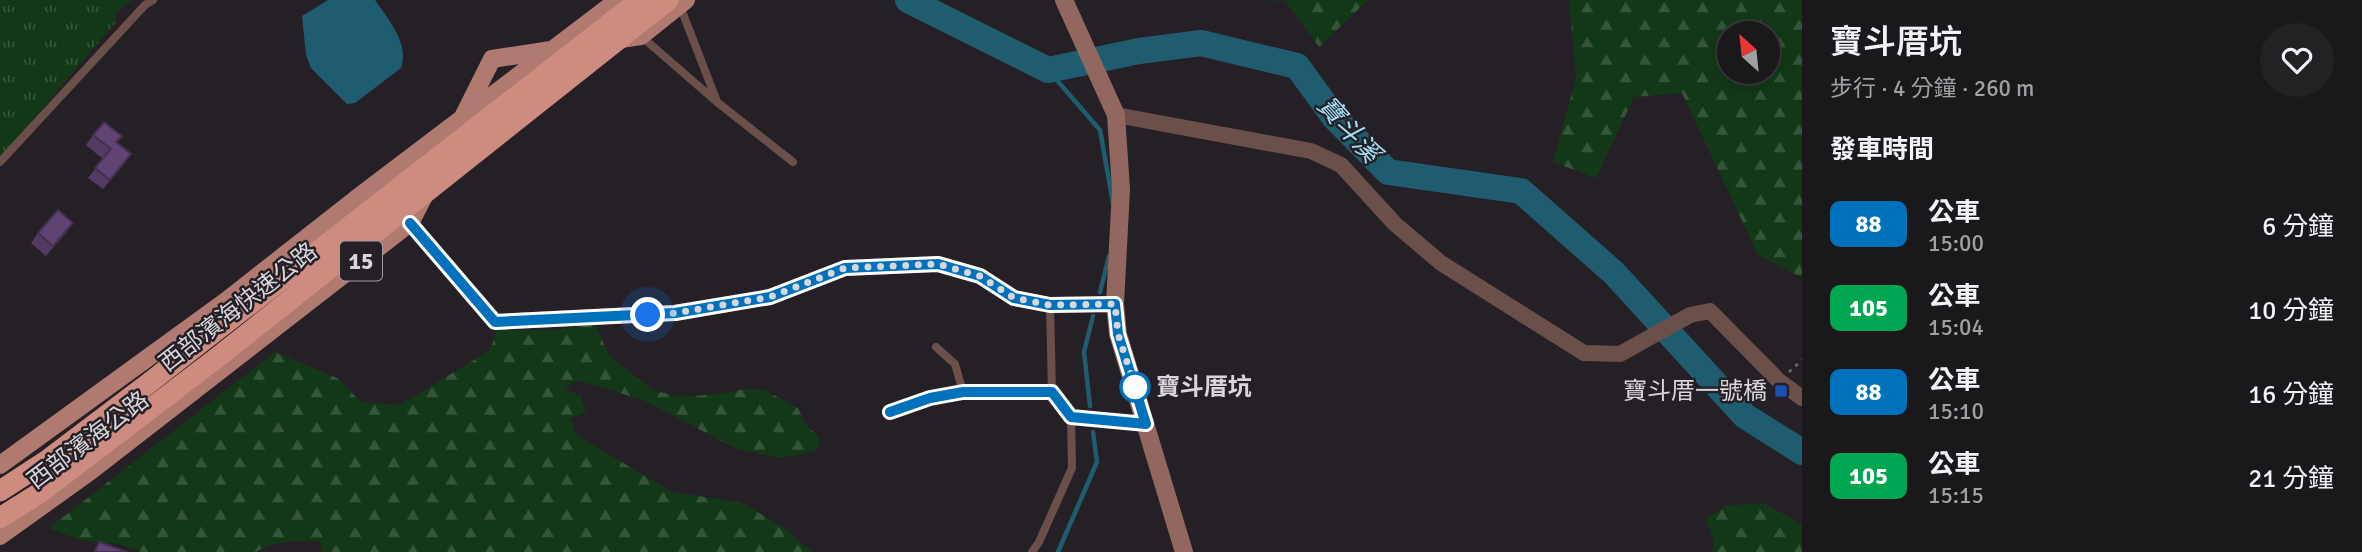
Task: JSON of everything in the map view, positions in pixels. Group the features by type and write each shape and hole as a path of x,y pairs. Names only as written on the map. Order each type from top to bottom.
{"highway":[{"name":"西部濱海快速公路","path":"0,491 46,461 149,383 640,0"},
{"name":"西部濱海快速公路","path":"0,518 41,492 678,2"}],"main road":[{"name":"西部濱海公路","path":"0,465 226,301 618,0"},
{"name":"西部濱海公路","path":"0,536 92,470 410,223 492,59 641,36 678,2"}],"street":[{"path":"1066,6 1115,113 1121,189 1115,304 1118,334 1184,552"},
{"path":"1115,113 1311,151 1341,165 1395,224 1441,263 1584,353 1620,354 1690,316 1710,312 1779,381 1802,398"},
{"path":"410,223 495,322 675,313 770,297 845,268 938,264 980,276 1014,298 1050,305 1115,304"}],"lane":[{"path":"0,162 145,5 153,0"},
{"path":"678,2 717,102"},
{"path":"641,36 717,102 793,162"},
{"path":"1031,552 1039,542 1072,468 1071,417 1052,392 1050,305"},
{"path":"936,347 955,364 963,392"},
{"path":"890,412 930,398 963,392 1052,392"},
{"path":"1071,417 1146,424"}],"green space":[{"path":"0,0 132,0 116,13 116,22 0,158"},
{"path":"1256,0 1368,0 1319,47 1285,1"},
{"path":"1569,0 1802,0 1802,278 1758,255 1682,93 1634,97 1596,178 1553,162 1576,78"},
{"path":"595,324 609,355 652,390 680,397 746,389 765,390 798,408 805,424 818,436 820,445 815,451 781,458 737,449 643,400 577,380 564,390 580,395 586,411 570,419 576,435 672,492 743,503 788,531 812,552 322,552 318,541 294,541 278,543 256,552 142,552 118,544 84,541 49,528 275,352 337,378 361,402 400,405 490,350 497,330 553,330"},
{"path":"1766,504 1802,525 1802,552 1712,552 1714,543 1706,519 1728,505"}],"water":[{"path":"328,0 375,0 396,32 403,50 401,68 355,103 347,104 311,68 306,55 302,16"}],"building":[{"path":"104,122 122,136 116,142 131,154 110,180 95,168 111,149 93,135"},
{"path":"58,210 73,223 53,246 38,233"},
{"path":"99,542 127,552 95,552"}],"waterway":[{"name":"寶斗溪","path":"908,0 1048,70 1139,51 1201,43 1297,66 1335,118 1388,172 1521,191 1614,273 1745,416 1802,452"},
{"path":"1048,70 1100,130 1113,203"},
{"path":"1100,292 1109,256"},
{"path":"1090,406 1084,352 1093,316"},
{"path":"1058,552 1097,462 1093,432"}],"bus line":[{"name":"88","path":"410,223 495,322 675,313 770,297 845,268 938,264 980,276 1014,298 1050,305 1115,304 1118,334 1146,424 1071,417 1052,392 963,392 930,398 890,412"}],"place":[{"name":"寶斗厝坑","path":"1135,387"},
{"name":"寶斗厝一號橋","path":"1781,391"}],"route":[{"path":"648,315 770,297 845,268 938,264 980,276 1014,298 1050,305 1115,304 1118,334 1135,387"}]}
